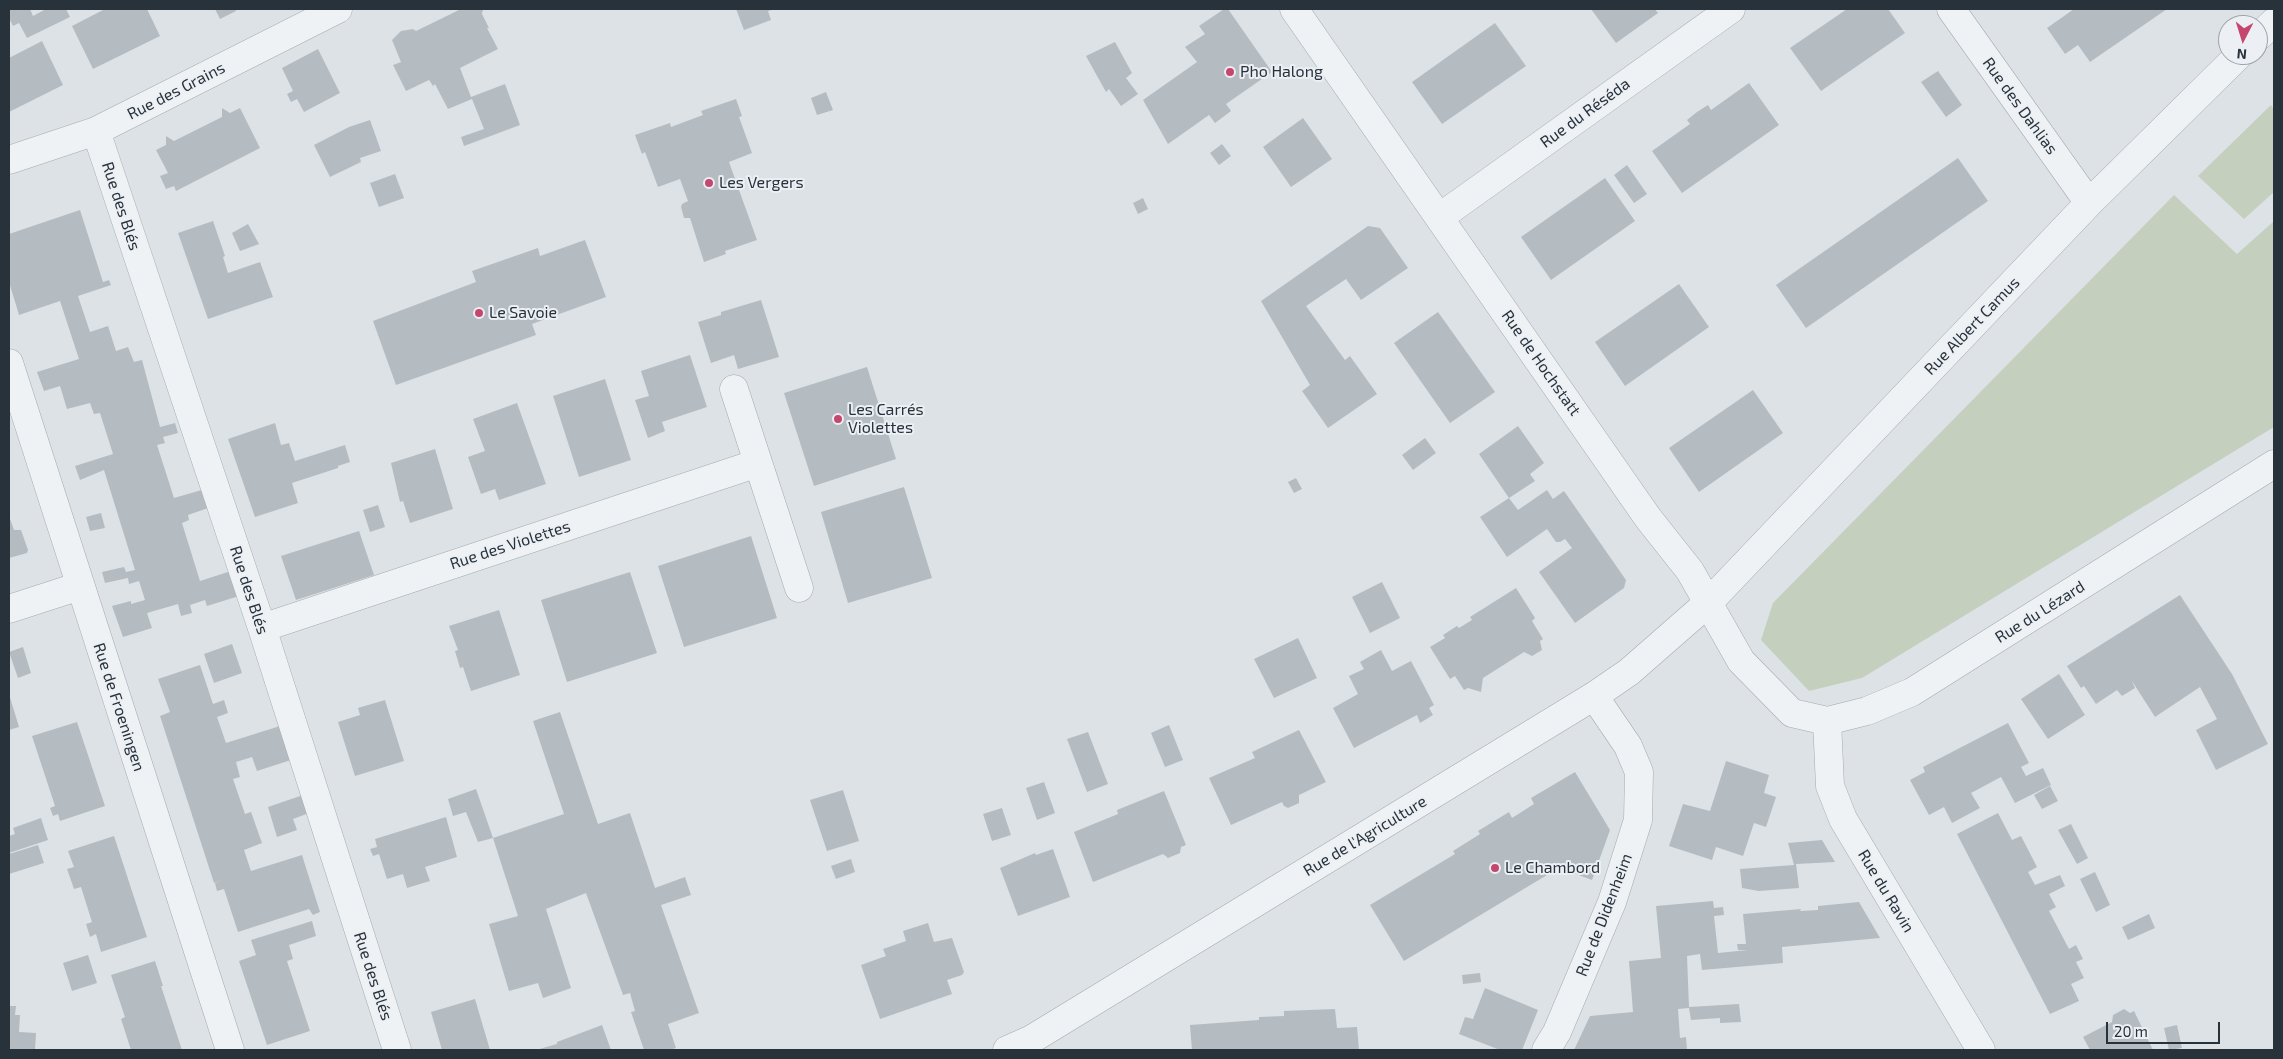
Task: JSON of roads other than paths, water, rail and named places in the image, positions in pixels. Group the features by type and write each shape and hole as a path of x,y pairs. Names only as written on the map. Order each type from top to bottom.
{"street":[{"name":"Rue des Grains","path":"9,160 96,131 338,9"},
{"name":"Rue de Hochstatt","path":"1294,9 1648,518 1690,571 1741,661 1792,713"},
{"name":"Rue du Réséda","path":"1440,217 1731,9"},
{"name":"Rue des Dahlias","path":"1951,9 2090,203"},
{"name":"Rue Albert Camus","path":"1709,602 2090,203 2229,65"},
{"name":"Rue des Blés","path":"96,131 262,628 397,1050"},
{"name":"Rue de Froeningen","path":"9,363 230,1050"},
{"path":"734,389 799,588"},
{"name":"Rue des Violettes","path":"262,628 758,463"},
{"name":"Rue du Lézard","path":"1792,713 1827,721 1867,711 1912,692 2274,464"},
{"path":"9,609 80,586"},
{"name":"Rue de l'Agriculture","path":"1007,1050 1035,1044 1594,696 1629,672 1709,602"},
{"name":"Rue de Didenheim","path":"1546,1050 1557,1032 1612,902 1638,820 1639,772 1628,746 1594,696"},
{"name":"Rue du Ravin","path":"1827,721 1830,786 1843,819 1981,1050"}],"place":[{"name":"Pho Halong","path":"1230,72"},
{"name":"Les Vergers","path":"709,183"},
{"name":"Le Savoie","path":"479,313"},
{"name":"Les Carrés Violettes","path":"838,419"},
{"name":"Le Chambord","path":"1495,868"}]}
